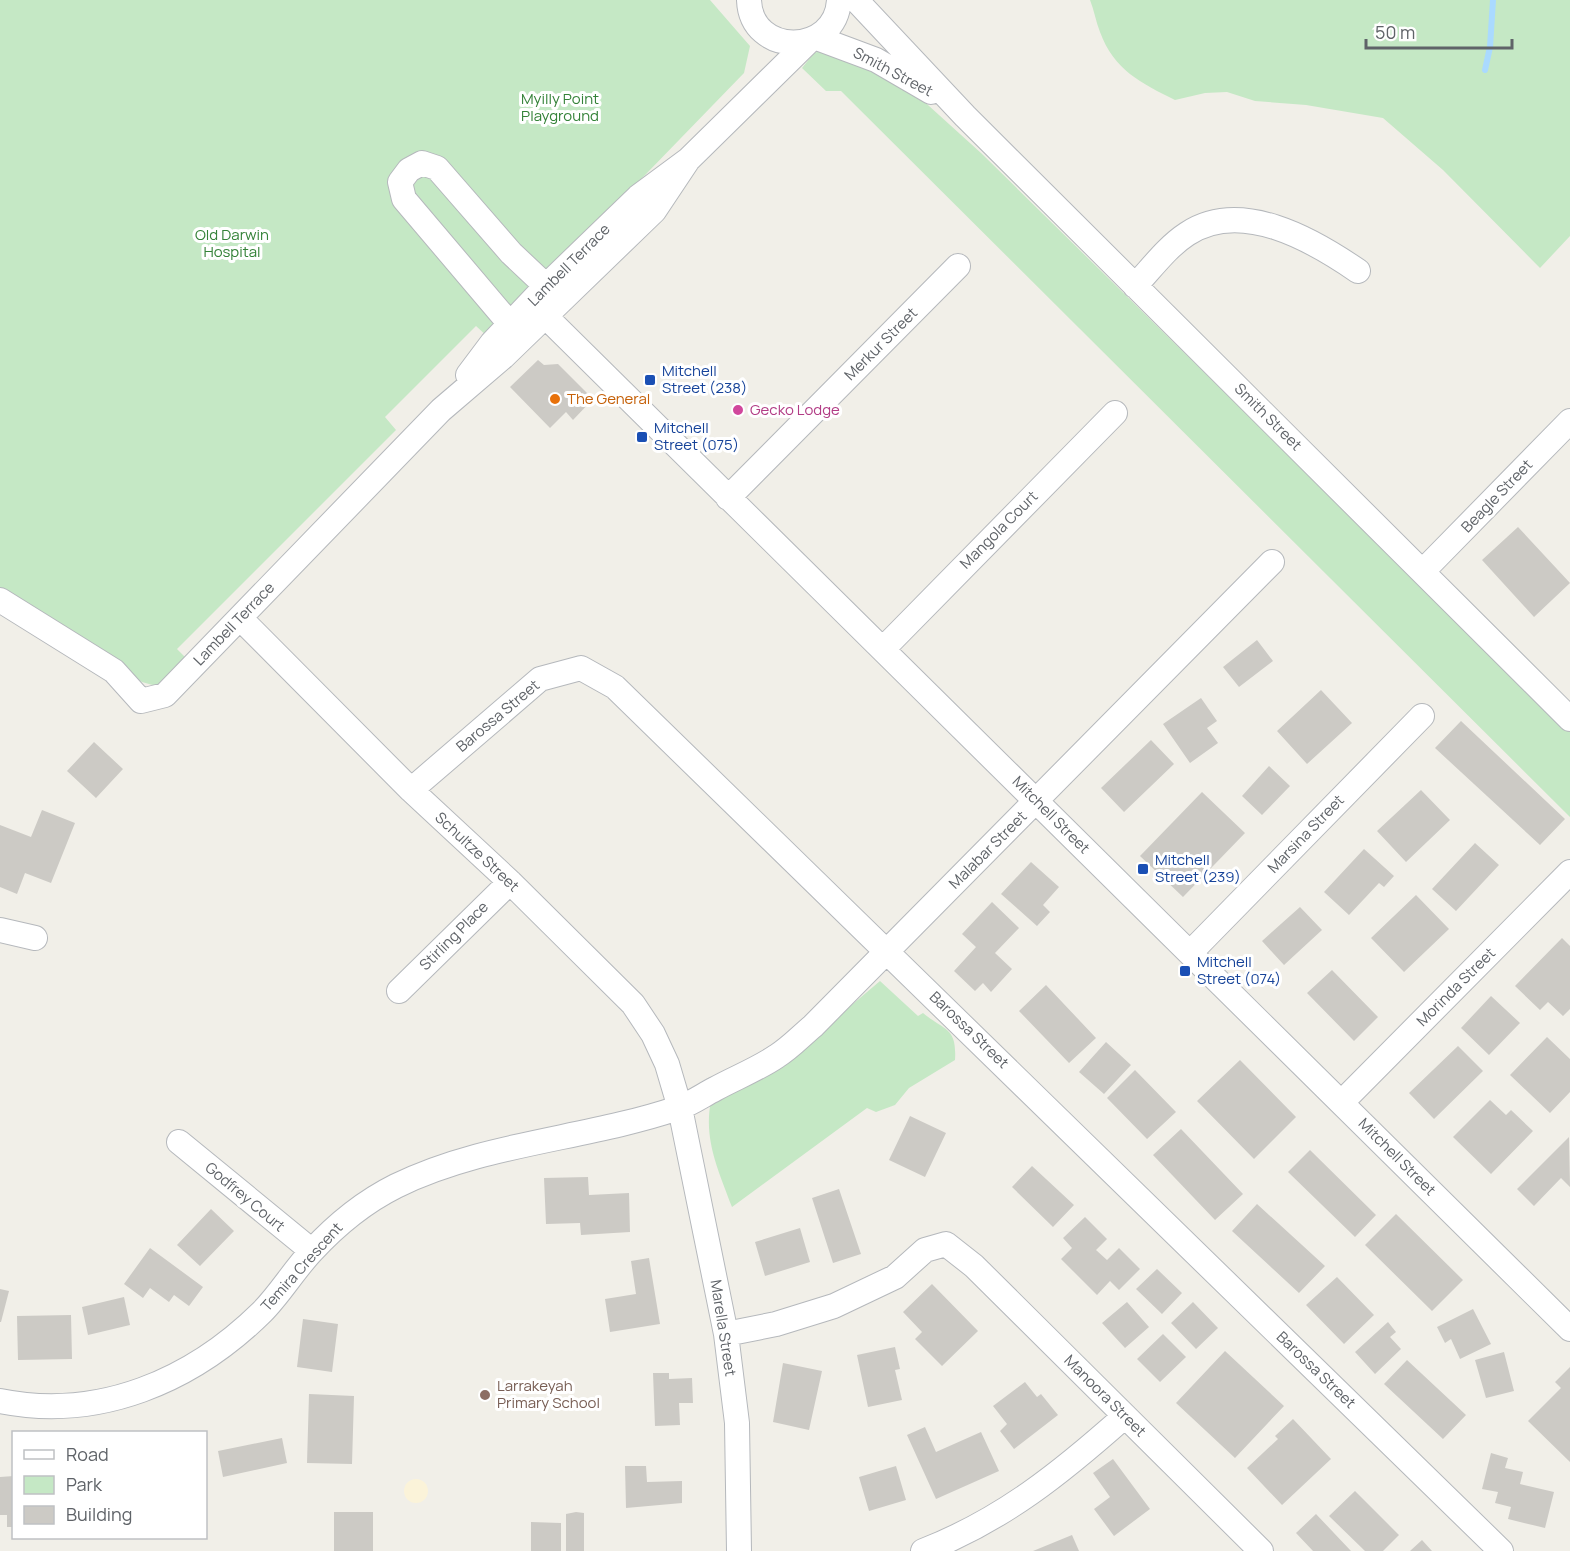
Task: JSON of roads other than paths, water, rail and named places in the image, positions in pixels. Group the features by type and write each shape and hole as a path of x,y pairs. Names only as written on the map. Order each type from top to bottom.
{"street":[{"name":"Lambell Terrace","path":"441,410 510,324 654,211 688,160 835,18 839,0"},
{"name":"Smith Street","path":"856,0 965,116 1570,719"},
{"name":"Lambell Terrace","path":"751,12 772,58 766,78 756,92"},
{"name":"Smith Street","path":"751,12 784,43 812,40 893,69 926,88 965,116"},
{"name":"Mitchell Street","path":"510,324 404,199 400,182 409,170 422,163 436,168 511,253 541,301 728,498 884,648 1570,1329"},
{"path":"1135,286 1188,233 1200,227 1228,220 1262,225 1311,240 1358,271"},
{"name":"Merkur Street","path":"728,498 958,266"},
{"name":"Lambell Terrace","path":"0,600 114,671 141,701 165,695 441,410 541,301"},
{"name":"Mangola Court","path":"884,648 1115,413"},
{"name":"Beagle Street","path":"1423,571 1570,421"},
{"name":"Malabar Street","path":"680,1108 777,1056 813,1026 1272,562"},
{"name":"Schultze Street","path":"240,618 411,790 510,882 633,1004 653,1034 667,1064 680,1108"},
{"name":"Barossa Street","path":"411,790 540,680 581,668 615,687 1501,1551"},
{"name":"Marsina Street","path":"1190,953 1422,716"},
{"name":"Morinda Street","path":"1342,1102 1570,872"},
{"name":"Stirling Place","path":"399,991 510,882"},
{"path":"0,930 34,938"},
{"name":"Temira Crescent","path":"0,1401 62,1406 105,1401 156,1386 204,1362 262,1312 312,1251 345,1219 370,1201 427,1173 680,1108"},
{"name":"Marella Street","path":"680,1108 726,1334 737,1423 739,1551"},
{"name":"Godfrey Court","path":"179,1142 312,1251"},
{"name":"Manoora Street","path":"726,1334 776,1324 834,1306 895,1277 925,1250 946,1244 974,1266 1261,1551"},
{"path":"923,1551 960,1537 1013,1507 1072,1462 1125,1416"}],"waterway":[{"path":"1485,70 1490,47 1493,0"}],"place":[{"name":"Mitchell Street (238)","path":"650,380"},
{"name":"The General","path":"555,399"},
{"name":"Gecko Lodge","path":"738,410"},
{"name":"Mitchell Street (075)","path":"642,437"},
{"name":"Mitchell Street (239)","path":"1143,869"},
{"name":"Mitchell Street (074)","path":"1185,971"},
{"name":"Larrakeyah Primary School","path":"485,1395"}],"park label":[{"name":"Myilly Point Playground","path":"560,108"},
{"name":"Old Darwin Hospital","path":"232,244"}]}
